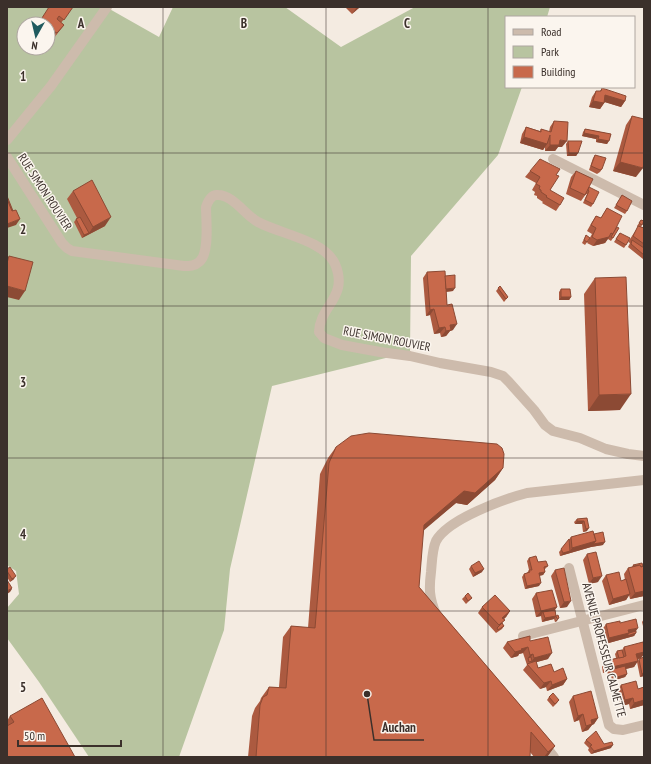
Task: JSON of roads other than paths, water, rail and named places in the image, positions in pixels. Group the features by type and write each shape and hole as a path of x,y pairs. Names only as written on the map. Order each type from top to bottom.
{"street":[{"path":"7,140 51,86 107,7"},
{"name":"RUE SIMON ROUVIER","path":"7,157 62,243 72,251 184,266 193,265 198,263 204,257 206,248 206,207 208,201 212,196 218,195 226,197 238,205 257,222 310,242 328,254 335,263 339,276 339,287 336,297 322,318 319,326 319,332 324,338 342,345 410,356 491,372 503,376 534,410 545,425 553,431 580,438 606,450 644,456"},
{"path":"554,159 644,205"},
{"path":"440,620 431,602 430,592 433,548 437,540 444,532 464,518 486,507 528,493 644,480"},
{"name":"AVENUE PROFESSEUR CALMETTE","path":"569,568 610,724 614,729 623,730 644,725"},
{"path":"523,636 644,605"},
{"path":"534,733 554,757"}],"place":[{"name":"Auchan","path":"367,694"}]}
